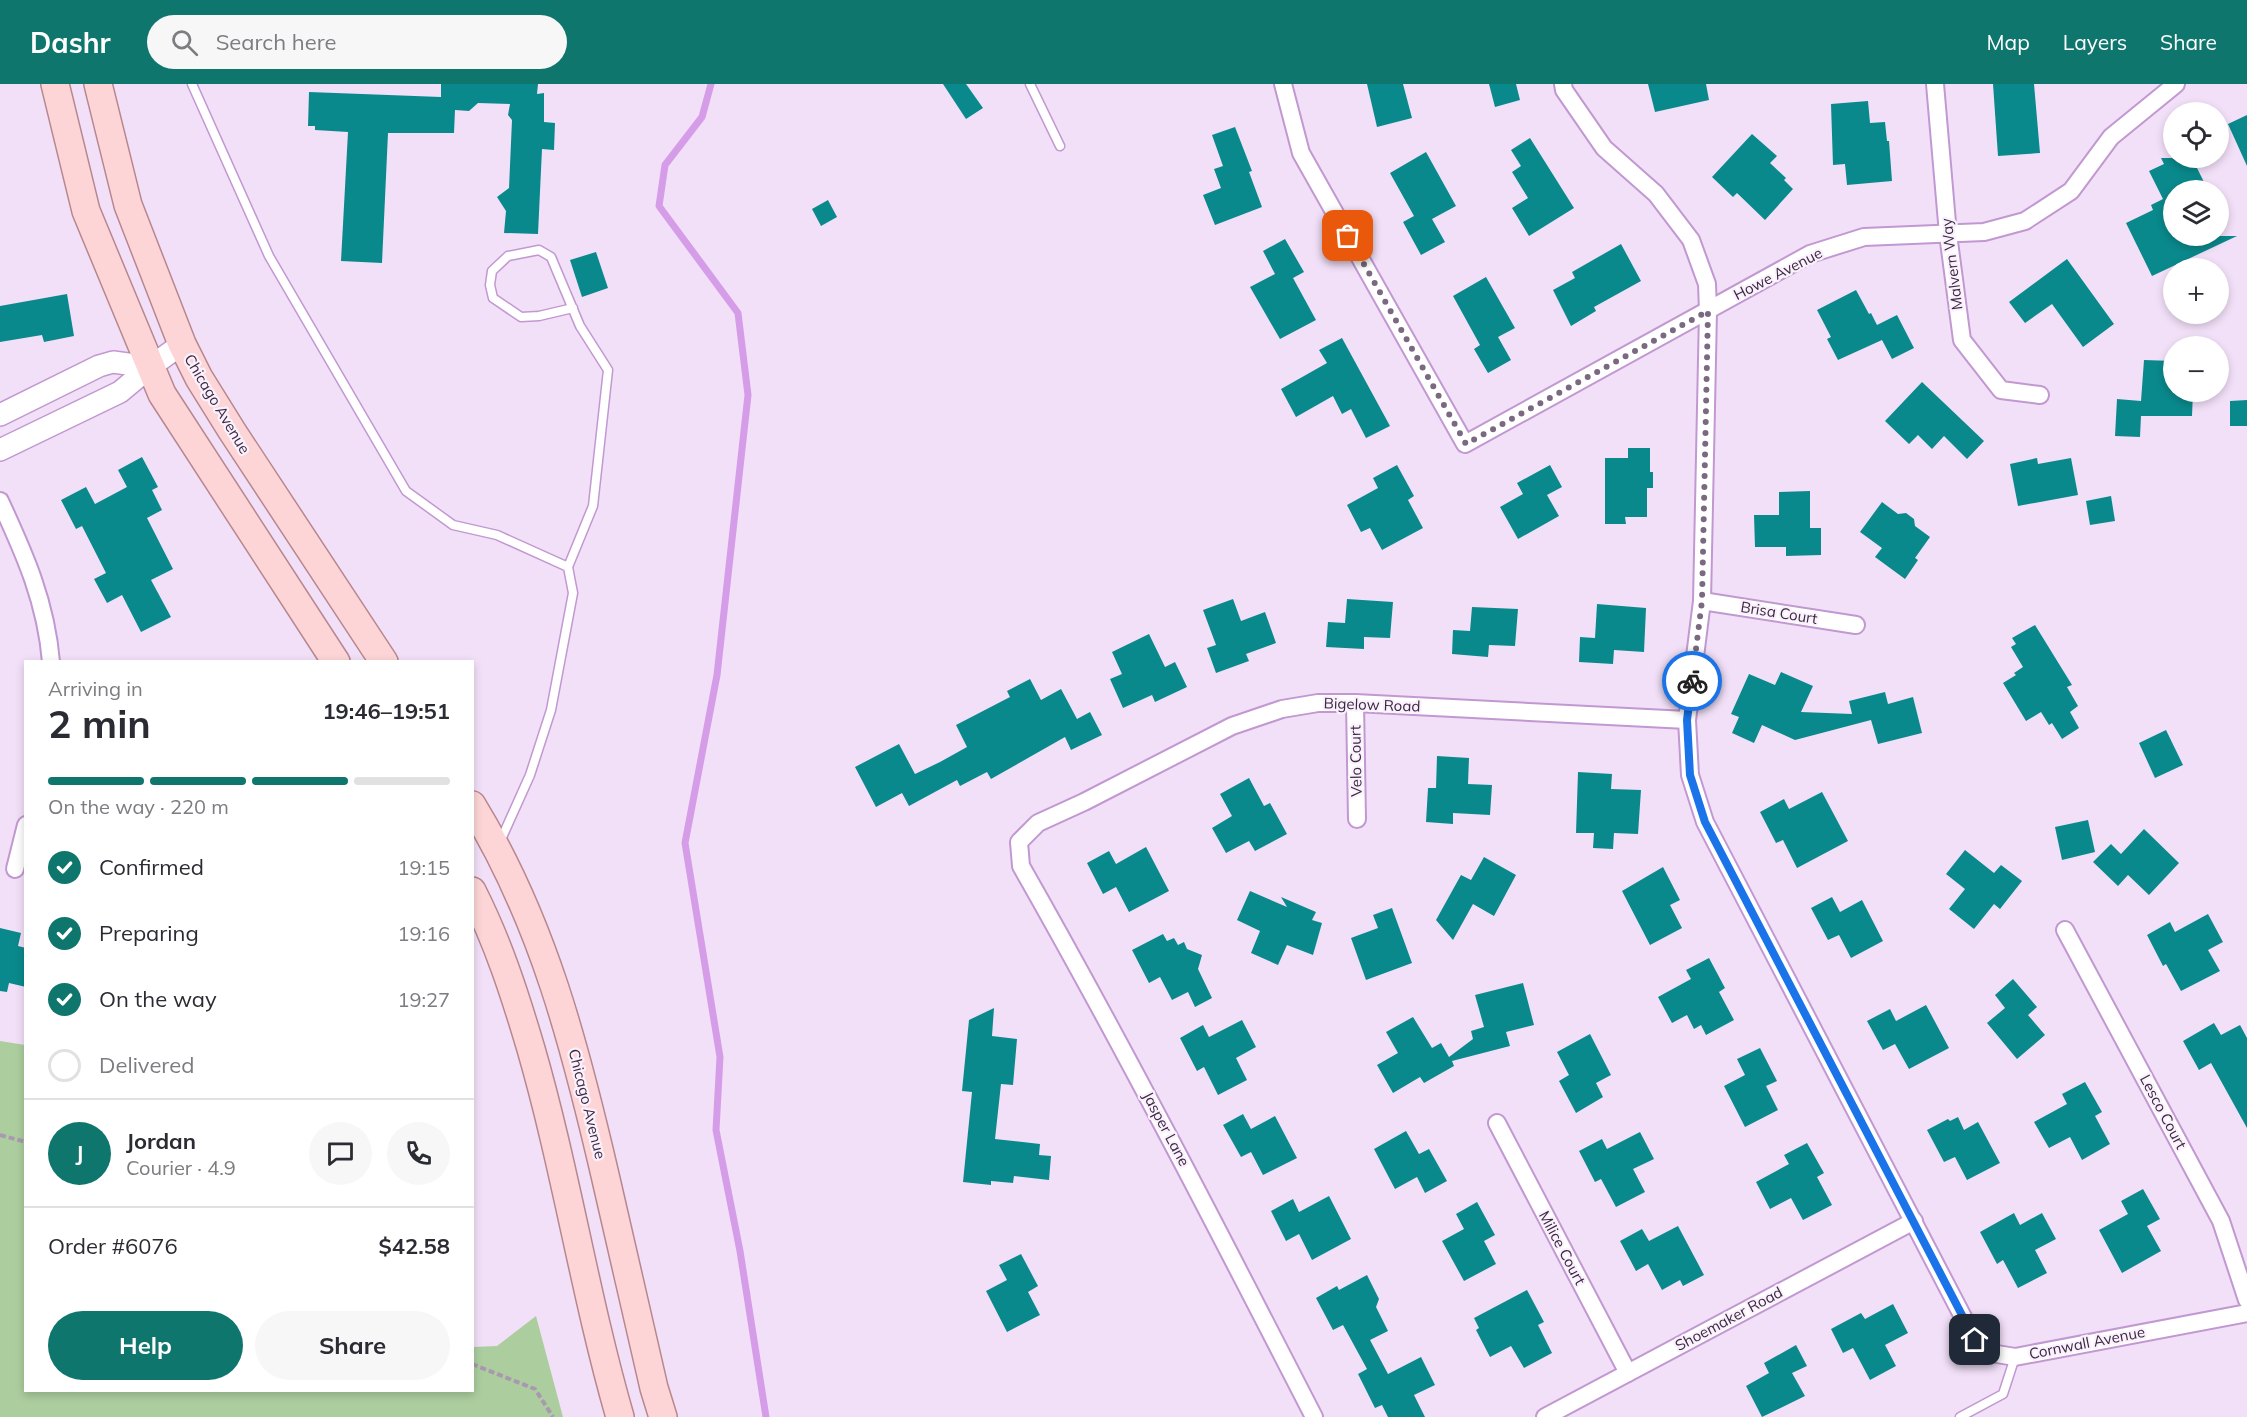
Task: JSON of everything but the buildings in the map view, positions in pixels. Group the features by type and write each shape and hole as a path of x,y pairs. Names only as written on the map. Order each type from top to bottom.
{"main road":[{"path":"55,84 86,211 162,394 335,660"},
{"name":"Chicago Avenue","path":"98,84 128,206 182,344 199,378 232,431 383,660"},
{"name":"Chicago Avenue","path":"474,809 524,903 553,977 584,1087 663,1417"},
{"path":"474,895 512,983 542,1089 620,1417"}],"street":[{"name":"Howe Avenue","path":"1282,84 1301,153 1466,444 1810,254 1864,237 1984,232 2025,221 2071,191 2111,137 2176,84"},
{"name":"Cornwall Avenue","path":"1563,84 1564,90 1604,148 1656,194 1691,240 1707,284 1702,601 1687,720 1690,775 1705,822 1975,1340 1991,1353 2015,1357 2247,1312"},
{"name":"Malvern Way","path":"1935,84 1948,234 1962,340 2001,390 2040,395"},
{"path":"0,450 120,392 182,344"},
{"path":"0,416 99,366 113,362 150,367"},
{"path":"0,501 28,562 40,597 51,660"},
{"name":"Brisa Court","path":"1702,601 1856,625"},
{"name":"Bigelow Road","path":"1019,842 1038,823 1232,726 1281,709 1318,703 1356,703 1687,720"},
{"name":"Velo Court","path":"1356,703 1357,819"},
{"path":"13,869 24,832"},
{"name":"Jasper Lane","path":"1019,842 1021,866 1105,1015 1181,1157 1314,1417"},
{"name":"Lesco Court","path":"2065,930 2221,1221 2247,1300"},
{"name":"Milice Court","path":"1497,1124 1628,1372"},
{"name":"Shoemaker Road","path":"1545,1417 1914,1221"}],"lane":[{"path":"192,84 269,256 406,491 453,525 497,535 568,567"},
{"path":"1030,84 1060,146"},
{"path":"496,850 530,775 551,710 573,593 568,567 593,506 608,370 580,326 573,308 551,257 539,250 508,256 492,271 489,285 493,298 521,317 538,316 573,308"},
{"path":"1960,1417 2003,1394 2015,1357"}],"path":[{"path":"0,1135 24,1141"},
{"path":"474,1365 535,1389 553,1417"}],"green space":[{"path":"0,1041 24,1045 24,1392 474,1392 474,1347 497,1346 536,1316 563,1417 0,1417"}],"waterway":[{"path":"711,84 702,117 665,165 659,206 738,313 748,395 717,675 685,843 720,1057 716,1130 740,1251 766,1417"}],"way so far":[{"path":"1348,236 1466,444 1708,311 1702,601 1692,681"}],"route":[{"path":"1692,681 1687,720 1690,775 1705,822 1975,1340"}]}
